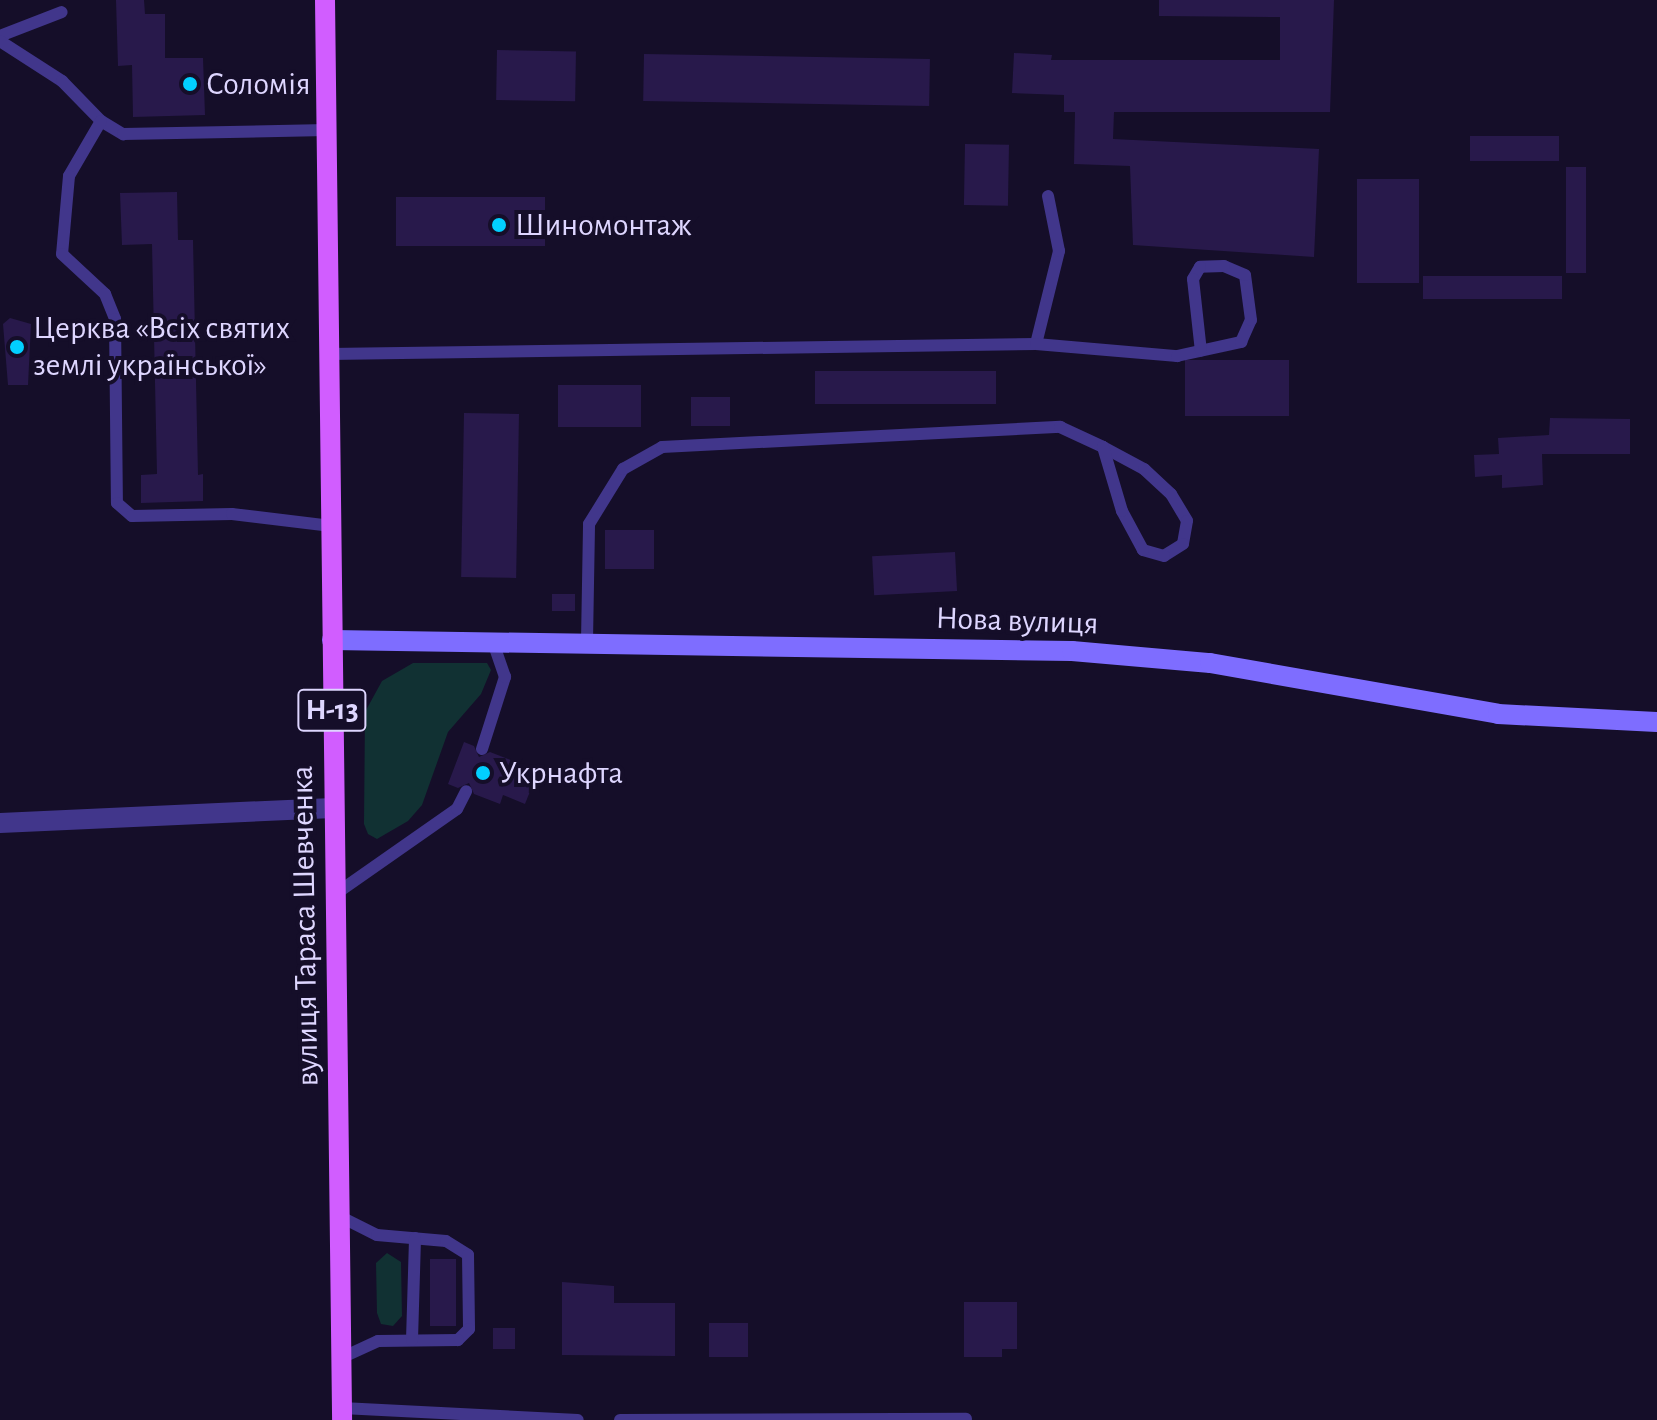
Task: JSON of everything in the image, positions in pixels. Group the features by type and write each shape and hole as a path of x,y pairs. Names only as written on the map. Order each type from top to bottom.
{"main road":[{"name":"вулиця Тараса Шевченка","path":"325,0 342,1414"}],"street":[{"name":"Нова вулиця","path":"332,640 587,641 1072,651 1225,666 1498,714 1657,722"},
{"path":"0,823 333,808"}],"lane":[{"path":"0,39 62,12"},
{"path":"0,39 62,81 101,121 123,134 327,130"},
{"path":"101,121 69,176 62,254 105,294 115,319 117,503 132,516 232,514 331,526"},
{"path":"1036,344 1059,251 1048,196"},
{"path":"329,354 1036,344 1177,356 1201,351 1241,342 1251,320 1245,275 1224,266 1200,267 1193,279 1201,351"},
{"path":"587,641 589,524 623,469 662,447 1060,427 1103,447 1144,469 1171,494 1187,521 1183,544 1164,556 1143,550 1122,511 1103,447"},
{"path":"482,749 505,677 492,640"},
{"path":"334,895 457,809 466,791"},
{"path":"339,1216 377,1235 446,1241 468,1255 469,1329 458,1340 378,1341 341,1358"},
{"path":"412,1340 415,1238"},
{"path":"342,1414 578,1420"},
{"path":"620,1420 966,1419"}],"green space":[{"path":"413,663 487,663 491,670 481,694 448,732 422,805 408,821 377,839 368,834 364,824 365,712 382,681"},
{"path":"387,1253 401,1262 402,1316 393,1326 381,1324 377,1313 376,1263"}],"building":[{"path":"116,0 144,0 145,14 165,14 165,58 203,58 205,115 133,117 132,65 118,66"},
{"path":"1159,0 1334,0 1330,112 1114,112 1113,139 1319,149 1314,257 1133,245 1130,166 1074,164 1075,112 1064,112 1064,95 1012,93 1014,53 1052,55 1051,60 1280,60 1280,17 1159,16"},
{"path":"497,50 576,51 575,101 496,100"},
{"path":"644,54 930,59 929,106 643,101"},
{"path":"1470,136 1559,136 1559,161 1470,161"},
{"path":"965,144 1009,145 1008,206 964,205"},
{"path":"1566,167 1586,167 1586,273 1566,273"},
{"path":"1357,179 1419,179 1419,283 1357,283"},
{"path":"177,192 178,240 193,240 198,475 203,474 203,501 141,503 141,475 157,474 152,244 122,245 120,193"},
{"path":"396,197 545,197 545,246 396,246"},
{"path":"1423,276 1562,276 1562,299 1423,299"},
{"name":"Церква «Всіх святих землі української»","path":"10,318 31,324 28,385 8,385 3,324"},
{"path":"1185,360 1289,360 1289,416 1185,416"},
{"path":"815,371 996,371 996,404 815,404"},
{"path":"558,385 641,385 641,427 558,427"},
{"path":"691,397 730,397 730,426 691,426"},
{"path":"464,413 519,414 516,578 461,577"},
{"path":"1550,418 1630,419 1630,454 1542,454 1543,485 1502,488 1502,475 1475,477 1474,455 1499,454 1498,438 1549,435"},
{"path":"605,530 654,530 654,569 605,569"},
{"path":"955,552 957,591 874,595 872,556"},
{"path":"552,594 575,594 575,611 552,611"},
{"path":"464,742 474,746 479,757 490,752 516,762 513,771 535,779 525,804 503,795 500,804 474,794 469,783 458,788 448,784"},
{"path":"430,1259 456,1259 456,1326 430,1326"},
{"path":"562,1282 614,1286 614,1303 675,1303 675,1356 562,1355"},
{"path":"964,1302 1017,1302 1017,1349 1002,1349 1002,1357 964,1357"},
{"path":"709,1323 748,1323 748,1357 709,1357"},
{"path":"493,1328 515,1328 515,1349 493,1349"}],"place":[{"name":"Соломiя","path":"190,84"},
{"name":"Шиномонтаж","path":"499,225"},
{"name":"Церква «Всіх святих землі української»","path":"17,347"},
{"name":"Укрнафта","path":"483,773"}]}
